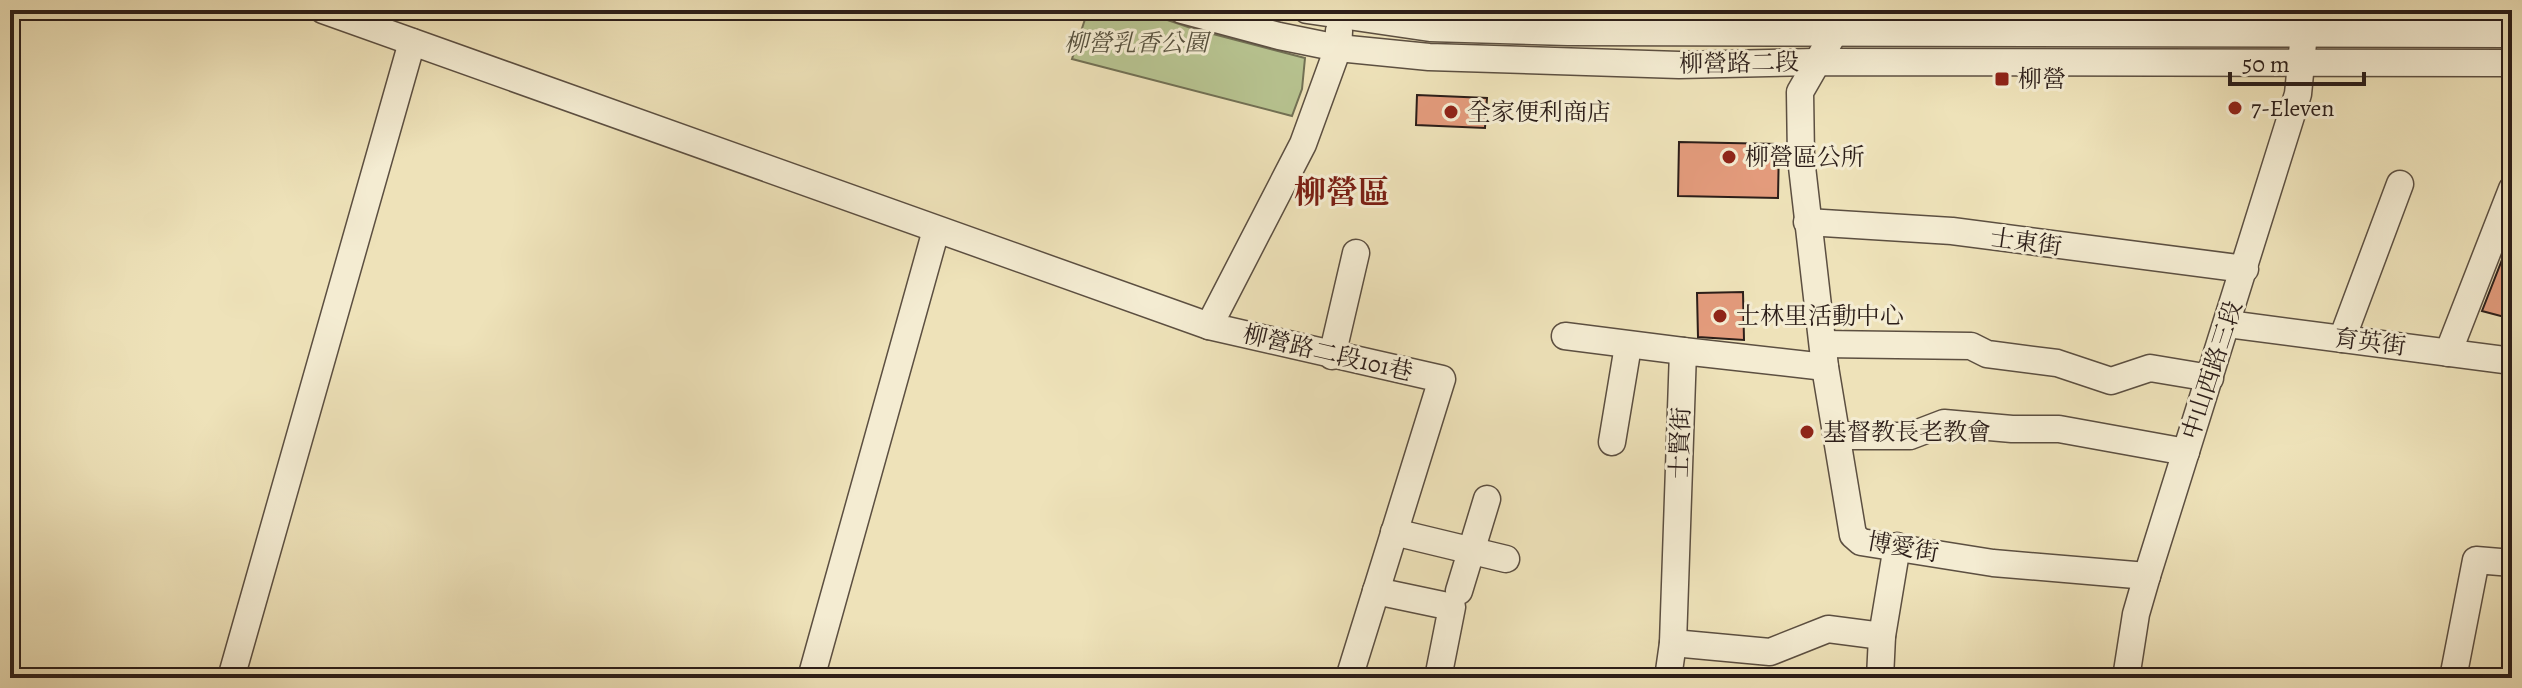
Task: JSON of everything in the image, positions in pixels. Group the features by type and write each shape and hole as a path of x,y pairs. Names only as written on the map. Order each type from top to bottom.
{"street":[{"path":"323,10 1209,326"},
{"name":"柳營路二段","path":"1182,10 1338,48 1429,57 1650,65 1816,62 2512,63"},
{"name":"柳營路二段","path":"1307,10 1445,28 1568,32 1835,21 2307,21 2512,34"},
{"name":"柳營路二段101巷","path":"1339,13 1338,48 1303,144 1209,326 1442,379 1349,678"},
{"name":"博愛街","path":"1835,21 1800,92 1801,158 1824,356 1853,535 1861,542 1993,563 2147,576"},
{"name":"中山西路三段","path":"2126,678 2136,614 2147,576 2298,94 2307,21"},
{"path":"231,678 412,42"},
{"path":"2342,339 2400,184"},
{"path":"2448,353 2512,189"},
{"name":"士東街","path":"1807,222 1952,231 2245,269"},
{"path":"811,678 936,230"},
{"path":"1332,356 1356,253"},
{"name":"育英街","path":"2228,324 2512,361"},
{"path":"1565,336 1683,351 1824,356 1971,346 1987,354 2057,363 2111,381 2150,368 2210,378"},
{"path":"1612,442 1628,346"},
{"name":"士賢街","path":"1668,678 1673,643 1683,351"},
{"path":"1837,436 1910,436 1944,423 2012,429 2059,429 2186,452"},
{"path":"1459,591 1487,499"},
{"path":"1394,532 1506,559"},
{"path":"1880,678 1882,636 1897,546"},
{"path":"2453,678 2476,560 2512,563"},
{"path":"1376,591 1452,607 1438,678"},
{"path":"1673,643 1770,652 1828,629 1882,636"}],"green space":[{"name":"柳營乳香公園","path":"1088,10 1138,10 1194,29 1305,58 1302,89 1292,116 1072,59"}],"building":[{"name":"全家便利商店","path":"1417,95 1487,98 1485,128 1416,125"},
{"name":"柳營區公所","path":"1679,142 1779,144 1778,198 1678,196"},
{"path":"2507,247 2512,248 2512,319 2482,311"},
{"name":"士林里活動中心","path":"1743,292 1744,340 1698,337 1697,293"}],"place":[{"name":"柳營","path":"2002,79"},
{"name":"7-Eleven","path":"2235,108"},
{"name":"全家便利商店","path":"1451,112"},
{"name":"柳營區公所","path":"1729,157"},
{"name":"士林里活動中心","path":"1720,316"},
{"name":"基督教長老教會","path":"1807,432"}],"district":[{"name":"柳營區","path":"1342,192"}]}
